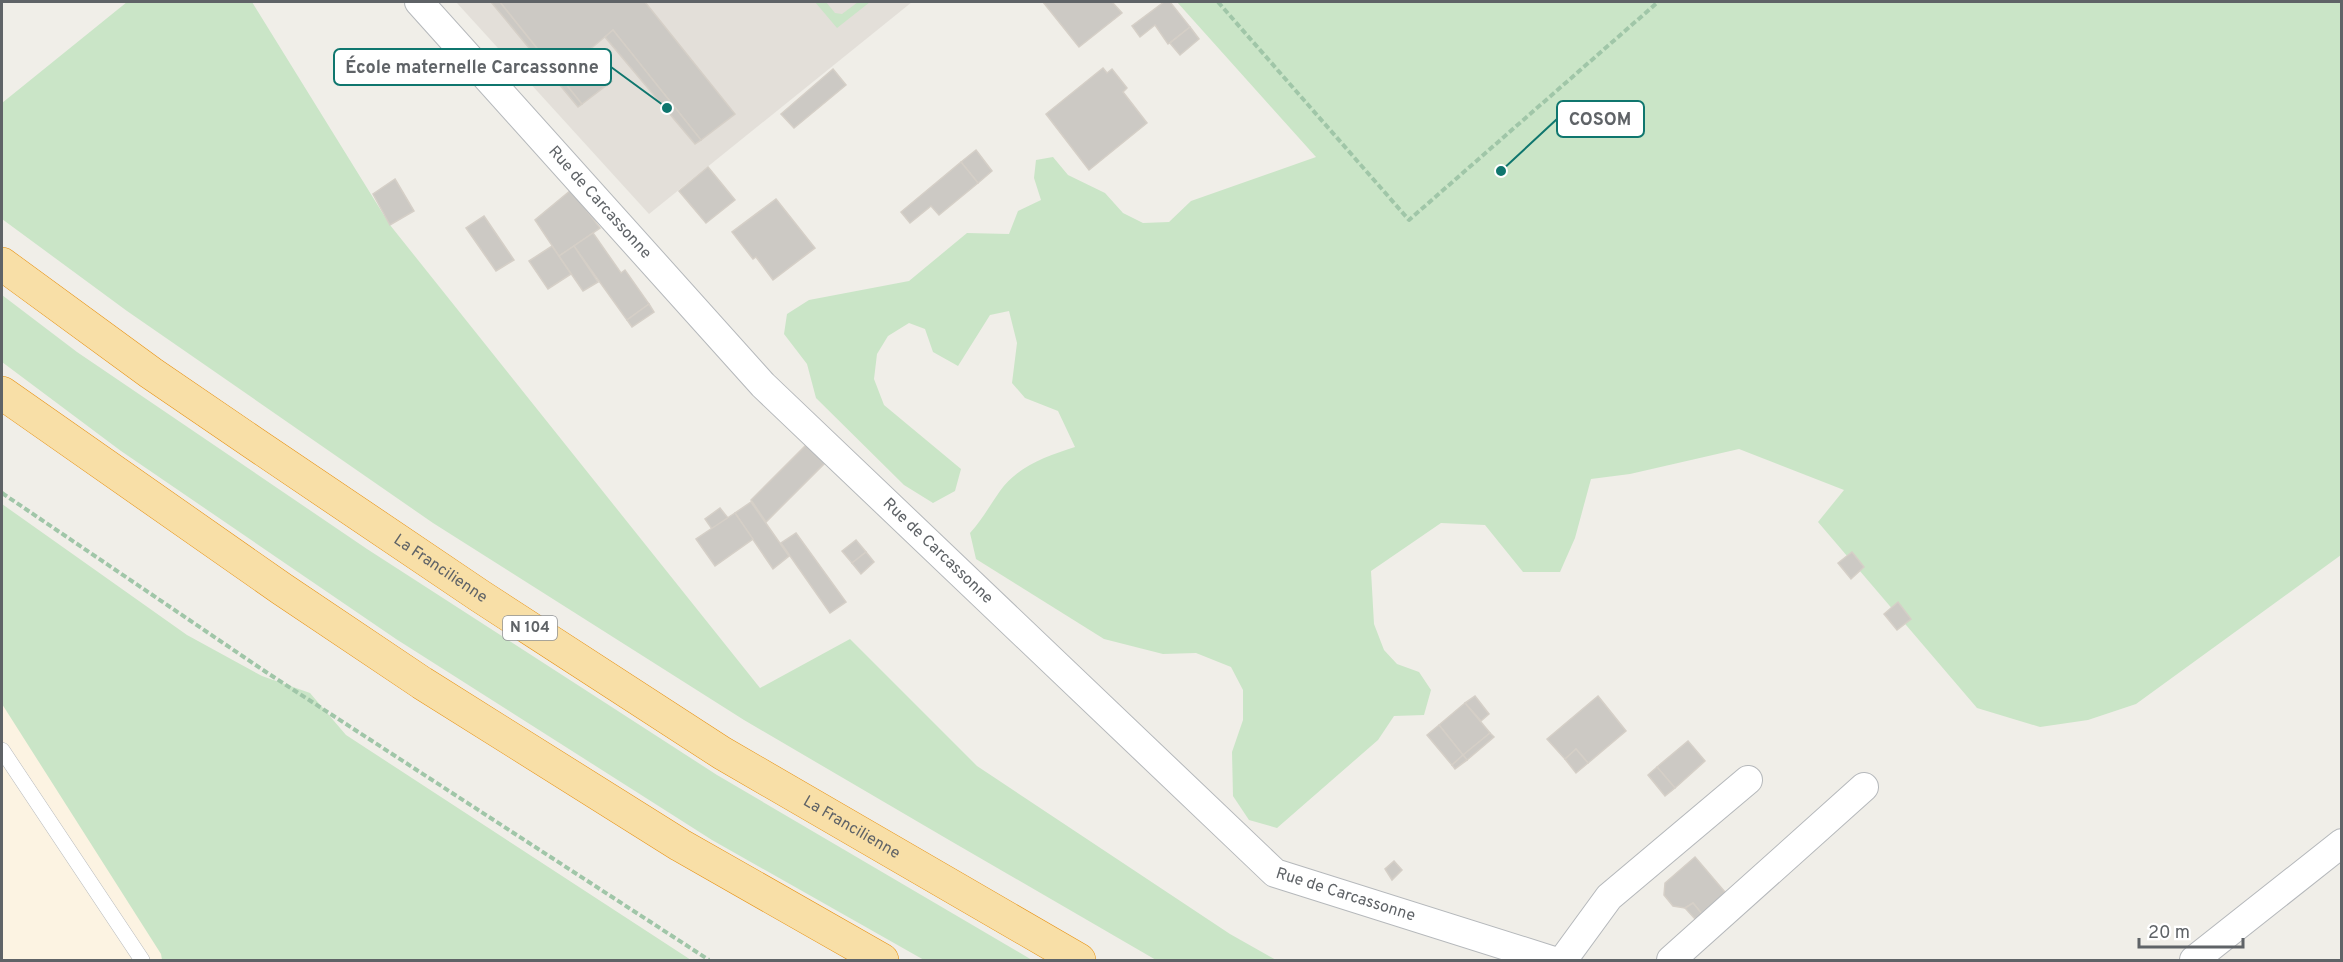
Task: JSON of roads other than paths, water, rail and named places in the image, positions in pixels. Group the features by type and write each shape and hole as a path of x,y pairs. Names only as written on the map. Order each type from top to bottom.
{"highway":[{"name":"La Francilienne","path":"2,264 151,373 290,468 722,753 1079,960"},
{"path":"2,393 282,589 422,683 680,845 882,960"}],"street":[{"name":"Rue de Carcassonne","path":"419,2 764,385 1275,873 1551,960"},
{"path":"1563,960 1609,897 1748,780"},
{"path":"1671,960 1864,787"},
{"path":"2194,960 2342,843"}],"lane":[{"path":"2,750 142,960"}],"place":[{"name":"École maternelle Carcassonne","path":"667,108"},
{"name":"COSOM","path":"1501,171"}]}
